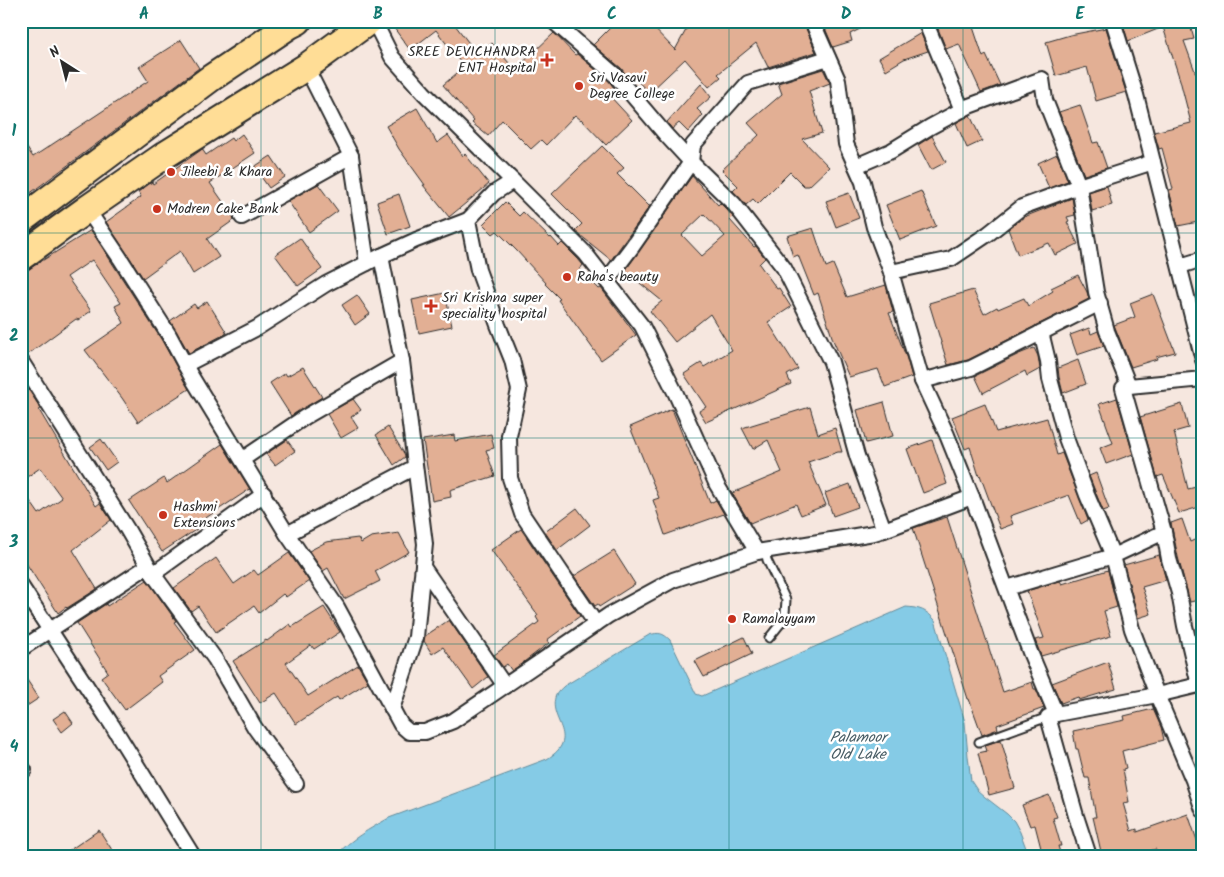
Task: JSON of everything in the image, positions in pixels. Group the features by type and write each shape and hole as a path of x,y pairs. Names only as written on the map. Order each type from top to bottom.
{"highway":[{"path":"21,220 211,78 298,21"},
{"path":"21,258 165,155 306,67 369,21"}],"street":[{"path":"374,21 392,57 424,93 585,253 642,326 676,394 717,484 761,551"},
{"path":"553,21 615,75 666,135 734,204 784,268 831,362 858,456 884,530"},
{"path":"812,21 838,80 846,144 863,182 874,227 891,272 922,381 947,435 972,497 1007,588 1052,715 1076,816 1089,856"},
{"path":"925,21 962,110"},
{"path":"1113,21 1136,95 1203,360"},
{"path":"606,280 632,247 691,162 693,145 748,83 828,58"},
{"path":"306,67 351,156 367,263"},
{"path":"856,166 891,150 962,110 1014,88 1042,79 1045,100 1079,186 1096,292 1107,331 1129,386"},
{"path":"242,217 351,156"},
{"path":"891,272 951,258 988,234 1022,207 1153,162"},
{"path":"185,365 257,328 326,284 416,240 468,220 494,193 513,181"},
{"path":"87,209 169,335 185,365 288,534 337,607 401,725 409,732 426,732 453,721 609,615 673,580 761,551 874,533 972,497"},
{"path":"468,220 478,270 512,360 519,390 508,436 510,478 522,514 596,624"},
{"path":"381,256 402,361 425,544 416,637 392,709"},
{"path":"1180,266 1203,259"},
{"path":"922,381 971,368 1100,303"},
{"path":"1041,332 1050,379 1066,438 1087,495 1113,556 1132,628 1157,696 1193,780 1203,810"},
{"path":"21,361 151,570 214,659 255,728 296,784"},
{"path":"243,459 304,417 402,361"},
{"path":"1052,715 1157,696 1201,684 1185,626 1164,532 1123,388 1203,379"},
{"path":"288,534 415,467"},
{"path":"21,649 49,630 151,570 264,494"},
{"path":"1007,588 1113,556 1164,532"},
{"path":"423,567 505,686"},
{"path":"21,586 112,725 192,856"}],"lane":[{"path":"761,551 786,600 785,613 781,623 769,638"},
{"path":"979,742 1052,715"}],"water":[{"name":"Palamoor Old Lake","path":"906,607 922,610 935,620 965,722 971,781 977,790 1014,821 1029,856 336,856 354,839 389,818 547,759 557,751 562,743 563,735 554,704 558,692 564,686 649,635 661,634 670,640 696,694 702,696"}],"building":[{"path":"403,21 452,21 478,55 492,43 515,70 554,33 575,55 577,54 609,81 614,88 608,94 632,120 606,145 575,115 546,145 541,140 531,149 502,120 488,136 472,123 474,121 443,85 464,67 436,30 410,50 394,28"},
{"path":"617,21 647,21 675,50 691,21 803,21 816,52 768,67 756,43 718,74 721,77 709,87 685,59 649,93 630,73 627,76 621,68 593,45"},
{"path":"822,21 876,21 850,34 852,41 833,47"},
{"path":"935,21 971,21 983,57 986,55 1000,85 981,92 959,44 946,49"},
{"path":"1122,21 1189,21 1194,39 1184,41 1196,74 1203,72 1203,184 1199,185 1203,201 1203,221 1178,226 1169,190 1173,189 1162,148 1159,149 1154,132 1191,123 1163,27 1128,41"},
{"path":"1106,28 1126,92 1096,101 1087,67 1056,76 1046,42"},
{"path":"921,33 928,51 904,59 886,70 879,58"},
{"path":"181,40 199,68 21,200 21,139 33,157 148,81 139,67"},
{"path":"823,69 830,83 809,91 822,133 802,139 829,167 809,186 804,186 790,172 758,204 753,199 746,205 733,191 738,186 722,170 759,135 748,123 782,94 778,83"},
{"path":"701,84 711,97 697,109 703,115 688,132 679,123 672,129 667,122"},
{"path":"1080,105 1093,143 1098,142 1107,168 1084,175 1059,112"},
{"path":"417,108 437,143 448,135 463,156 465,154 489,184 449,217 423,185 425,185 399,149 386,126"},
{"path":"970,115 982,141 967,148 956,123"},
{"path":"242,134 255,153 210,183 234,220 207,239 219,257 193,274 180,251 143,278 106,222 141,197 138,192 152,182 153,184 202,149 206,155 231,138 233,141"},
{"path":"932,136 946,162 931,170 918,145"},
{"path":"602,146 624,168 617,174 650,206 611,260 575,231 582,224 552,194"},
{"path":"1057,154 1068,181 1049,188 1038,163"},
{"path":"271,156 285,177 269,188 254,167"},
{"path":"692,176 718,205 720,203 727,210 733,217 730,220 754,247 756,246 765,258 759,264 777,289 779,288 791,307 768,322 798,369 787,375 791,384 706,422 699,411 706,407 684,374 701,363 704,367 732,350 710,314 675,342 650,311 662,301 625,271","holes":["704,214 725,236 702,256 682,235"]},
{"path":"318,184 338,211 309,232 288,201"},
{"path":"1107,186 1112,205 1092,211 1089,192"},
{"path":"921,191 936,226 900,240 886,205"},
{"path":"849,193 859,218 836,227 826,201"},
{"path":"399,194 410,226 388,234 377,202"},
{"path":"1072,198 1075,215 1067,217 1069,221 1067,222 1078,244 1055,255 1049,243 1018,255 1008,229 1024,217"},
{"path":"505,202 519,216 523,212 559,246 562,243 578,259 583,265 580,269 599,289 601,288 636,335 601,360 558,300 560,299 497,231 493,234 483,224"},
{"path":"813,228 826,267 833,264 847,297 886,285 893,312 889,313 912,377 885,387 878,369 849,377 833,340 818,293 814,295 798,255 793,257 787,236"},
{"path":"91,230 161,339 189,389 138,422 85,350 124,323 115,306 121,303 92,260 67,277 91,311 78,320 76,319 27,355 21,352 21,274"},
{"path":"300,238 322,269 298,286 275,255"},
{"path":"1078,275 1089,299 968,360 948,365 929,303 973,290 984,314 997,307 998,309 1024,298 1028,306 1053,291 1051,288"},
{"path":"445,293 452,326 419,333 412,300"},
{"path":"1153,294 1175,352 1131,367 1114,325 1135,317 1130,303"},
{"path":"357,295 370,314 355,325 342,305"},
{"path":"207,301 227,333 189,353 170,321 194,304 197,308"},
{"path":"1089,328 1091,334 1098,331 1104,346 1077,355 1070,335"},
{"path":"1034,348 1038,356 1040,369 1027,376 1025,371 983,393 975,376"},
{"path":"1078,360 1086,384 1063,393 1058,368"},
{"path":"303,367 322,397 291,416 270,383 285,373 287,376"},
{"path":"21,378 41,409 39,410 96,506 100,503 111,520 73,550 97,589 58,613 26,563 21,567 21,488 39,514 62,498 40,468 21,481"},
{"path":"1117,398 1133,454 1106,464 1100,448 1113,443 1099,404"},
{"path":"353,399 361,410 351,417 358,428 341,438 327,414"},
{"path":"884,402 893,436 866,443 857,410"},
{"path":"985,404 996,432 1047,418 1057,455 1062,453 1088,520 1081,524 1069,495 1010,516 1013,524 1000,529 979,476 970,447 965,449 952,417"},
{"path":"1182,404 1188,428 1174,432 1188,489 1200,486 1203,506 1179,513 1163,475 1157,477 1140,417"},
{"path":"810,407 818,434 835,428 842,452 808,462 826,505 801,515 796,504 750,523 732,493 782,472 768,440 753,449 742,428"},
{"path":"672,409 710,503 716,500 724,514 665,535 653,500 659,498 630,427"},
{"path":"388,427 405,455 394,465 376,435"},
{"path":"491,434 494,448 486,450 495,476 450,490 451,497 432,501 423,440 454,435 455,441"},
{"path":"101,439 117,462 106,470 90,447"},
{"path":"287,440 295,451 275,465 266,454"},
{"path":"932,440 947,484 923,493 907,449"},
{"path":"222,444 250,489 195,525 197,529 162,552 129,501 164,478 167,483"},
{"path":"1096,473 1109,509 1103,511 1089,476"},
{"path":"850,484 858,507 833,516 825,493"},
{"path":"577,508 590,525 557,550 545,532"},
{"path":"947,517 1003,692 1032,682 1044,708 997,725 998,729 982,735 968,699 913,528"},
{"path":"1182,519 1190,542 1203,536 1203,599 1190,602 1171,523"},
{"path":"521,529 580,616 547,640 549,643 512,671 507,664 503,667 494,655 539,622 536,617 538,615 491,550"},
{"path":"399,533 409,552 375,571 380,581 344,599 328,568 323,571 309,551 326,542 358,538 361,543 371,537"},
{"path":"614,551 635,584 599,607 598,604 595,606 574,576"},
{"path":"289,553 309,581 286,597 283,594 259,613 254,606 216,632 198,606 191,611 174,588 216,558 234,584 254,570 258,575"},
{"path":"1159,555 1166,580 1142,587 1151,614 1138,618 1124,565"},
{"path":"1108,570 1117,607 1104,611 1111,636 1041,656 1035,640 1044,638 1027,591 1060,581 1062,584"},
{"path":"147,580 195,650 158,676 162,682 125,710 101,677 108,672 77,623"},
{"path":"324,607 340,632 314,649 311,645 286,663 308,696 358,665 368,682 339,700 337,697 296,724 276,693 260,703 233,661 267,641 290,624 292,627"},
{"path":"449,620 488,677 473,689 443,647 432,654 424,641 425,636"},
{"path":"744,637 752,654 704,677 695,661"},
{"path":"1108,662 1116,689 1079,700 1078,697 1061,703 1052,683"},
{"path":"21,671 39,698 21,710"},
{"path":"1153,709 1161,727 1164,740 1122,751 1126,768 1123,769 1129,802 1123,803 1131,831 1137,829 1137,832 1188,814 1201,852 1191,856 1158,856 1156,849 1133,856 1102,856 1093,817 1096,817 1089,778 1085,778 1078,749 1076,749 1073,731 1125,720 1124,716"},
{"path":"65,711 73,723 62,732 53,719"},
{"path":"1001,740 1015,788 989,795 978,753 987,751 985,745"},
{"path":"1049,795 1057,817 1053,818 1061,846 1058,846 1061,856 1043,856 1035,825 1030,826 1022,805"},
{"path":"99,830 116,856 61,856"}],"place":[{"name":"SREE DEVICHANDRA ENT Hospital","path":"547,60"},
{"name":"Sri Vasavi Degree College","path":"579,86"},
{"name":"Jileebi & Khara","path":"171,172"},
{"name":"Modren Cake Bank","path":"157,209"},
{"name":"Raha's beauty","path":"567,277"},
{"name":"Sri Krishna super speciality hospital","path":"431,306"},
{"name":"Hashmi Extensions","path":"163,515"},
{"name":"Ramalayyam","path":"732,619"}]}
